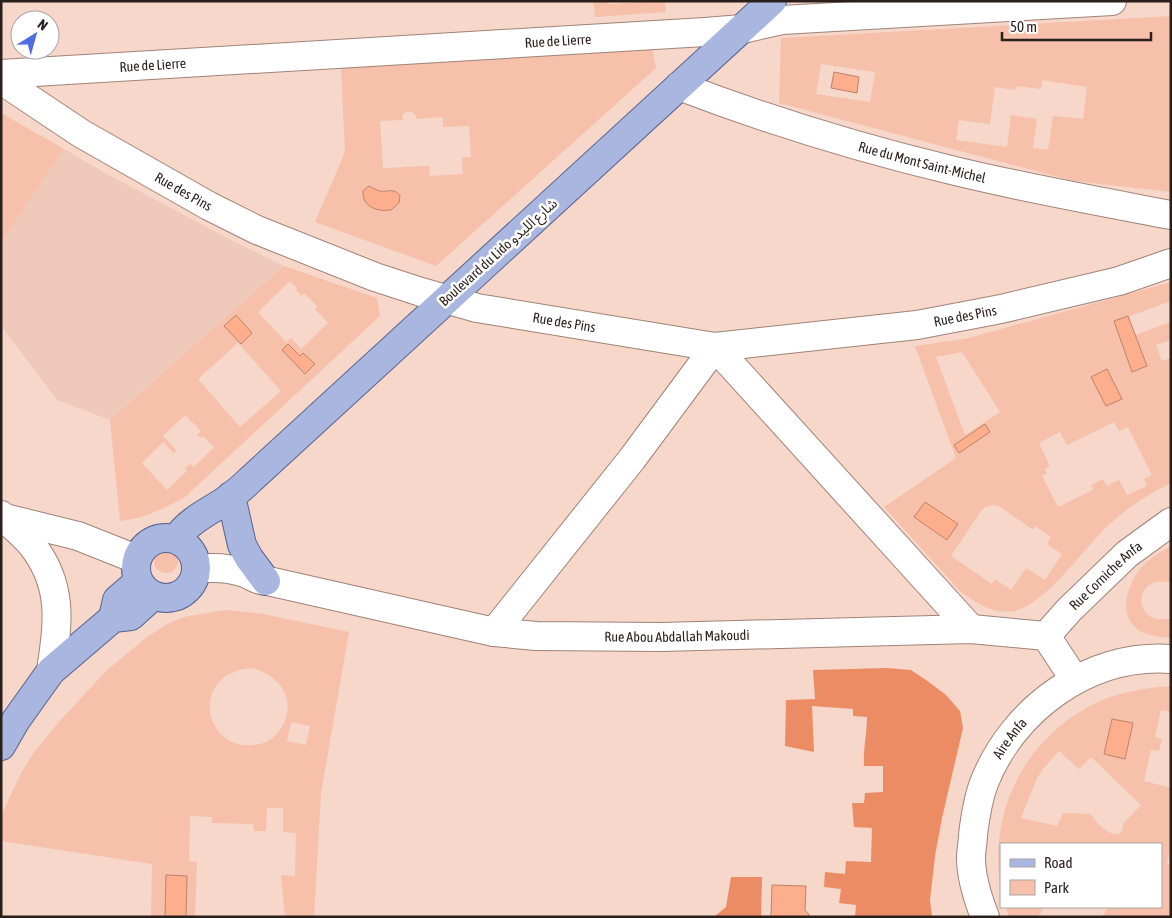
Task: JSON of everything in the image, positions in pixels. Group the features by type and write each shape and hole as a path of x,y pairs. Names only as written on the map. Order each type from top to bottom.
{"main road":[{"name":"Boulevard du Lido شارع الليدو","path":"189,562 213,526 227,499 772,1"},
{"path":"227,499 242,545 262,581"},
{"path":"1,746 16,720 51,671 113,618 132,616 143,579 141,550 148,543 156,539 166,538 189,562 186,591 170,598 161,599 143,579"}],"street":[{"name":"Rue de Lierre","path":"1,74 742,29 782,20 1112,1"},
{"name":"Rue des Pins","path":"1,80 82,134 133,165 201,202 257,230 375,277 477,308 715,347 917,325 1001,309 1119,281 1171,263"},
{"name":"Rue du Mont Saint-Michel","path":"679,86 775,121 891,155 962,173 1171,215"},
{"path":"494,632 632,459 715,347 971,629"},
{"path":"2,516 78,536 143,579"},
{"path":"2,516 31,543 46,564 54,584 57,615 51,671"},
{"name":"Rue Corniche Anfa","path":"1046,636 1069,610 1127,554 1171,522"},
{"name":"Rue Abou Abdallah Makoudi","path":"189,562 222,584 249,587 262,581 494,632 536,636 661,637 971,629 1046,636"},
{"path":"1046,636 1075,680"},
{"name":"Aire Anfa","path":"985,917 971,858 975,818 984,784 999,752 1020,724 1045,700 1075,680 1108,667 1135,661 1171,659"},
{"path":"966,917 971,858"}],"shaded area":[{"path":"834,72 859,77 857,93 831,88"},
{"path":"64,149 105,173 284,266 110,420 57,400 1,326 1,243"},
{"path":"369,186 380,191 395,191 400,196 399,203 391,210 371,207 363,196 363,191"},
{"path":"236,315 252,333 241,344 224,326"},
{"path":"1128,316 1147,366 1132,372 1114,321"},
{"path":"288,344 300,356 303,353 315,364 305,374 282,350"},
{"path":"1107,369 1122,399 1106,406 1091,377"},
{"path":"985,424 990,432 959,453 954,445"},
{"path":"925,502 958,524 947,540 914,517"},
{"path":"886,668 911,670 946,695 960,711 963,728 935,856 930,900 932,917 855,917 856,905 839,903 841,889 824,887 825,872 845,874 846,861 871,862 872,828 854,827 852,803 864,803 865,793 883,792 883,766 864,766 867,717 853,716 853,709 812,706 814,752 785,746 786,700 815,699 813,670"},
{"path":"1112,719 1133,723 1125,759 1104,754"},
{"path":"166,875 187,876 186,917 165,917"},
{"path":"731,877 762,877 761,917 714,917 726,907"},
{"path":"772,885 806,886 805,910 811,917 771,917"}],"green space":[{"path":"593,1 607,1 608,4 665,1 666,12 595,17"},
{"path":"1171,16 1171,192 1074,181 779,103 781,38","holes":["821,64 875,72 870,102 816,94","1042,80 1087,87 1083,119 1053,116 1048,150 1033,148 1037,119 1011,115 1007,147 956,140 959,120 990,124 995,87 1015,90 1016,86 1041,89"]},
{"path":"652,48 656,68 436,266 315,222 345,152 341,68","holes":["406,112 412,112 416,115 416,119 443,117 443,127 469,126 471,157 462,157 463,174 430,176 429,166 383,168 380,121 403,120 402,115","372,187 379,191 391,190 380,211 369,206"]},
{"path":"1,113 64,149 1,243"},
{"path":"284,266 377,298 380,316 185,497 161,509 138,518 120,521 110,420","holes":["290,281 297,288 296,290 301,296 304,293 317,306 315,309 328,323 301,349 291,338 286,342 258,312","238,343 281,391 240,427 198,379","185,415 201,431 197,435 201,438 203,436 214,447 194,467 190,464 185,468 187,471 167,490 142,463 163,442 174,453 176,450 163,436"]},
{"path":"1171,282 1171,301 1114,322 1147,366 1135,335 1171,322 1171,340 1156,345 1162,361 1171,358 1171,483 1147,496 1124,512 1100,534 1065,573 1040,597 1027,606 1014,611 993,610 961,592 884,507 956,458 915,346 965,339","holes":["962,352 1000,412 965,435 936,357","1114,422 1119,431 1128,427 1152,475 1144,479 1147,486 1127,495 1119,480 1107,486 1103,479 1091,485 1093,490 1058,507 1042,476 1047,473 1045,469 1050,466 1039,443 1060,432 1067,445","985,424 990,431 959,452 954,445","999,506 1033,530 1035,526 1051,537 1047,544 1062,554 1045,580 1026,568 1011,590 995,579 992,584 951,556 985,507"]},
{"path":"1171,546 1171,582 1151,584 1144,591 1141,600 1144,610 1151,617 1171,619 1171,638 1147,634 1135,628 1130,621 1126,604 1130,585 1143,565 1158,553"},
{"path":"166,549 175,552 178,561 175,570 166,573 157,570 154,561 157,552"},
{"path":"225,610 263,614 349,632 321,793 314,917 285,917 281,875 295,876 296,833 283,832 283,808 267,808 266,831 254,831 253,824 212,823 212,817 190,816 189,861 197,862 195,917 186,917 187,876 166,875 165,917 151,917 152,864 1,841 1,816 21,773 35,751 106,671 146,638 167,624 184,617","holes":["252,668 270,676 277,682 286,697 288,705 287,715 281,728 270,739 260,744 241,745 226,738 215,727 210,713 211,698 218,684 231,673","291,722 310,726 306,745 287,741"]},
{"path":"1171,686 1171,712 1161,710 1155,737 1162,739 1159,751 1151,750 1144,781 1171,788 1171,845 1167,864 1171,865 1171,917 1102,917 1107,908 1162,908 1162,843 1000,843 1000,882 998,862 1000,833 1006,805 1017,779 1032,755 1051,734 1074,716 1100,701 1126,692","holes":["1059,751 1079,769 1091,757 1141,805 1123,824 1122,831 1119,834 1110,833 1099,825 1090,814 1063,813 1057,826 1021,818 1037,778"]},
{"path":"1006,908 1043,908 1038,917 1009,917"}]}
